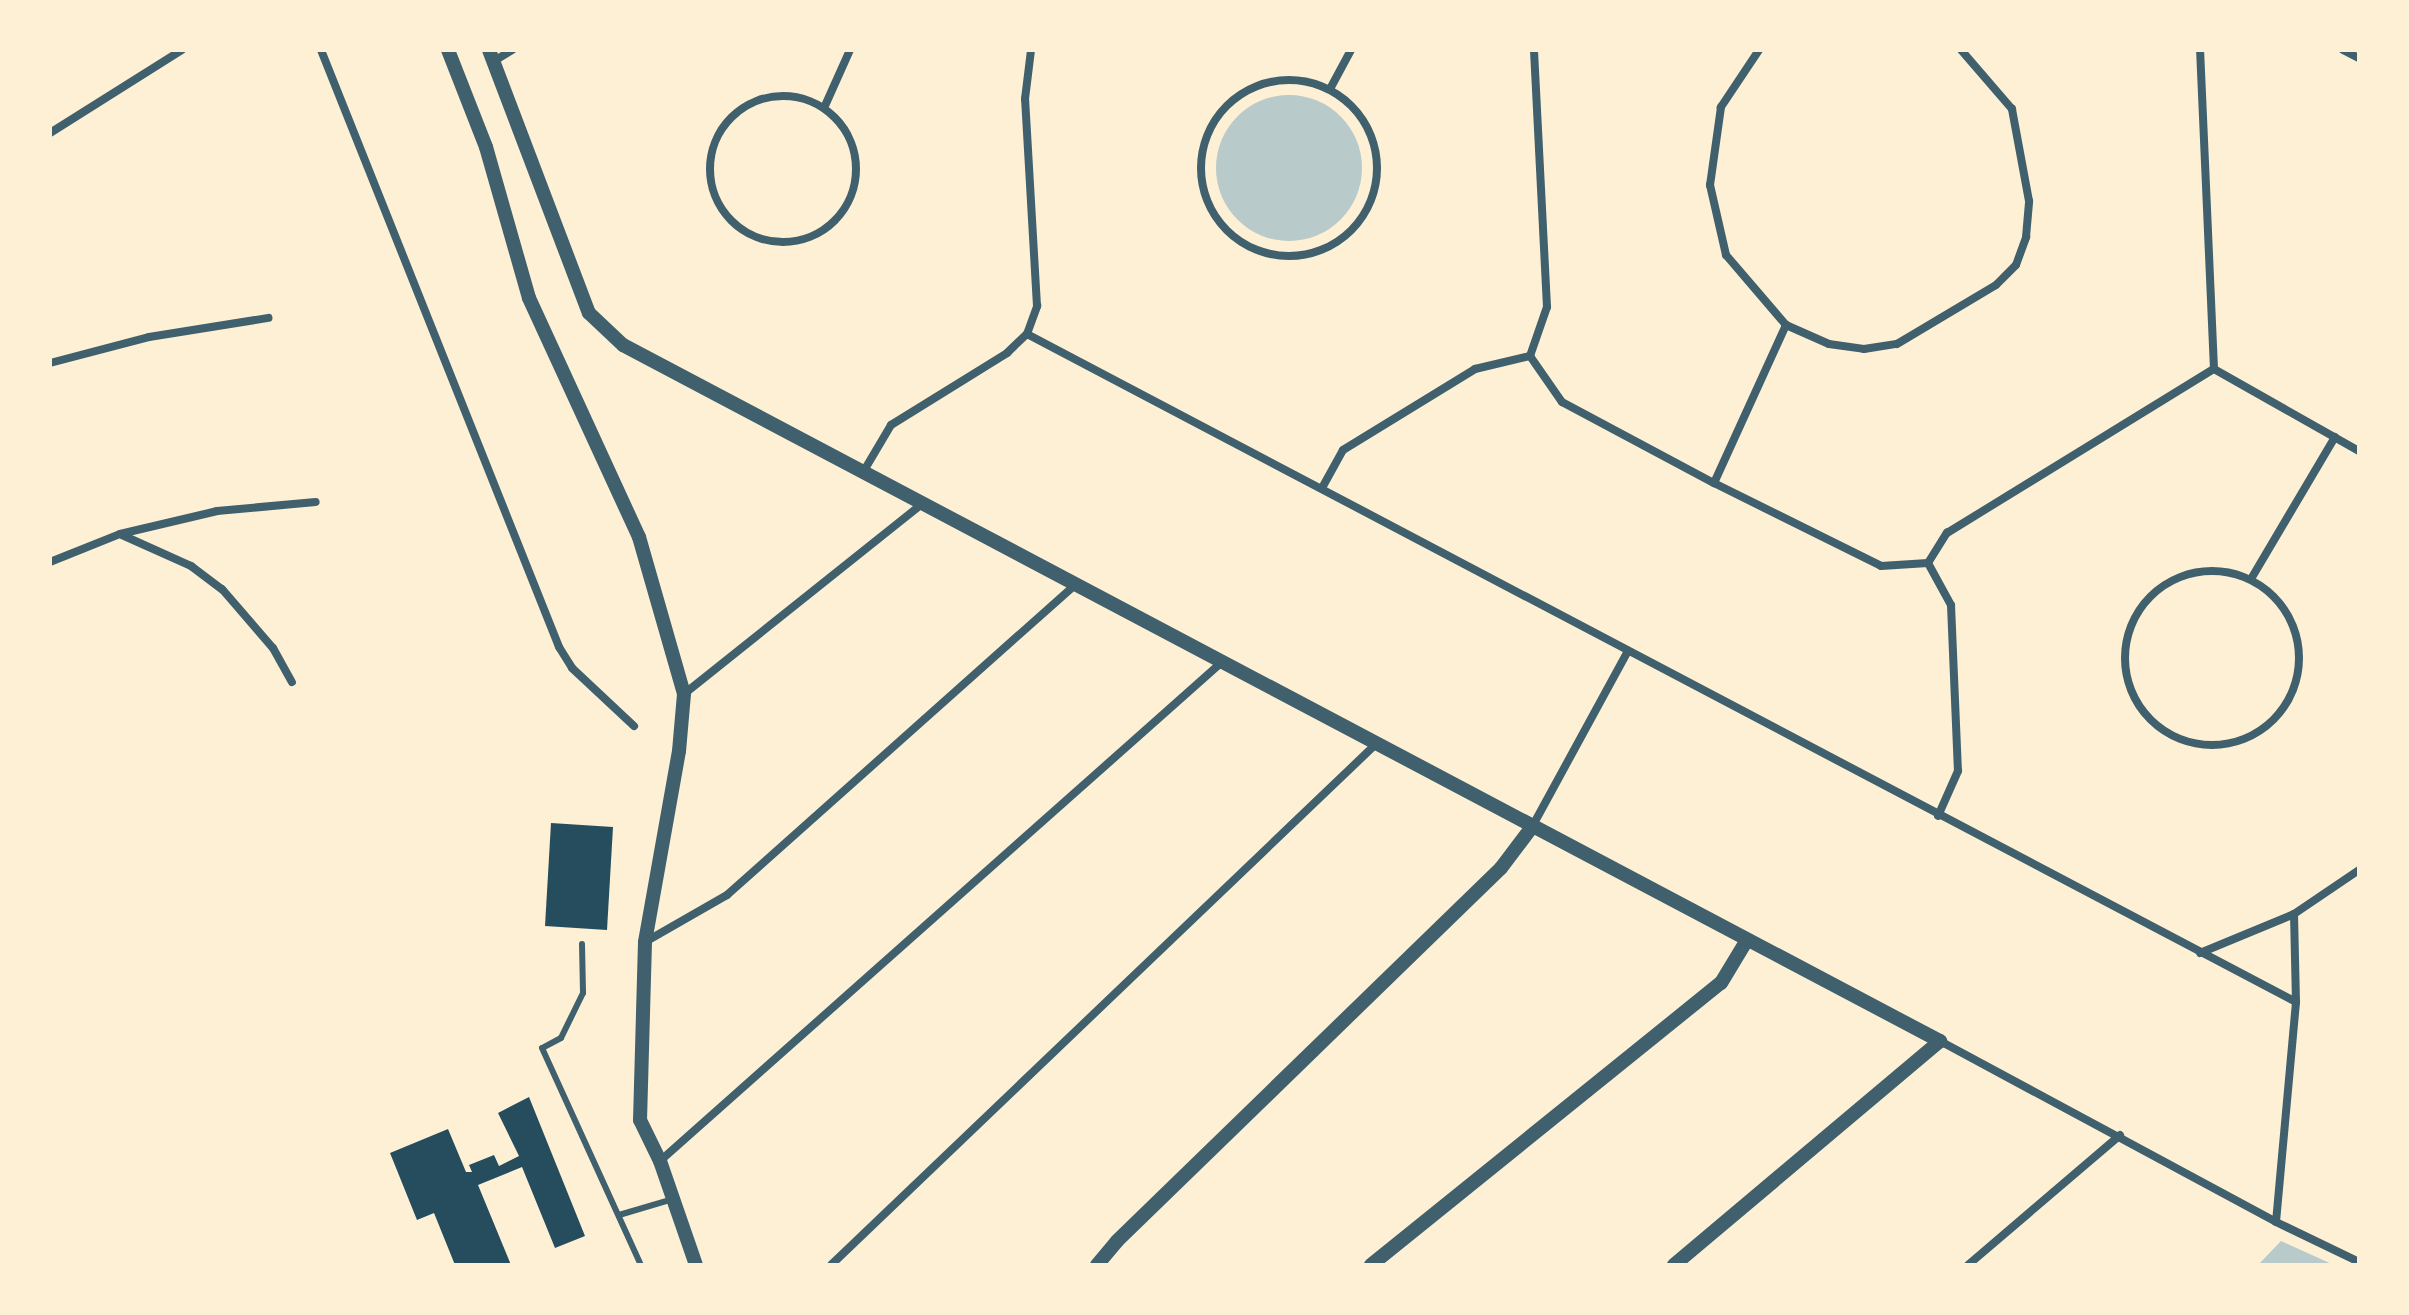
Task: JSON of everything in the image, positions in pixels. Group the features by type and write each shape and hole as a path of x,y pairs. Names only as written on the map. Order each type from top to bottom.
{"street":[{"path":"50,133 182,50"},
{"path":"321,50 559,647 572,668 634,726"},
{"path":"448,50 486,147 529,298 639,537 684,694 679,751 645,942 640,1120 660,1161 696,1265"},
{"path":"512,50 492,56 589,313 623,345 1074,586 2120,1135 2276,1222 2359,1262"},
{"path":"824,108 850,50"},
{"path":"862,474 891,425 1007,353 1027,334 1037,306 1025,99 1031,50"},
{"path":"1330,89 1351,50"},
{"path":"1530,356 1547,307 1534,50"},
{"path":"1759,50 1721,107 1710,185 1726,255 1786,325 1829,344 1864,349 1897,344 1996,285 2016,265 2026,237 2029,201 2012,109 1961,50"},
{"path":"2200,50 2214,369"},
{"path":"2343,50 2359,58"},
{"path":"1302,79 1330,89 1353,107 1370,131 1377,159 1375,189 1363,216 1344,237 1318,252 1289,257 1261,252 1235,239 1215,217 1203,190 1200,161 1207,133 1223,108 1246,90 1273,80 1302,79"},
{"path":"777,95 802,97 824,108 842,124 854,157 853,192 842,213 824,230 803,239 779,242 756,237 736,225 720,206 712,183 711,158 718,135 744,108 777,95"},
{"path":"50,363 149,337 268,318"},
{"path":"1714,483 1786,325"},
{"path":"1027,334 2296,1002"},
{"path":"1322,488 1343,450 1475,369 1530,356"},
{"path":"1530,356 1562,402 1714,483 1881,566 1928,563"},
{"path":"2214,369 2359,451"},
{"path":"1928,563 1947,533 2214,369"},
{"path":"2251,579 2335,437"},
{"path":"50,562 120,534 217,511 316,502"},
{"path":"684,694 921,505"},
{"path":"120,534 191,566 222,589 273,648 292,682"},
{"path":"1928,563 1951,605 1958,771 1938,816"},
{"path":"2224,570 2251,579 2275,596 2292,620 2299,649 2297,679 2286,706 2265,728 2239,742 2210,746 2181,740 2155,725 2137,704 2126,677 2125,649 2132,622 2147,599 2169,581 2196,571 2224,570"},
{"path":"645,942 727,895 1074,586"},
{"path":"1097,1265 1128,1230 1501,868 1532,827 1628,651"},
{"path":"660,1161 1221,663"},
{"path":"831,1265 1376,744"},
{"path":"2200,953 2294,914 2359,870"},
{"path":"2276,1222 2296,1002 2294,914"},
{"path":"1371,1265 1721,983 1747,940"},
{"path":"1674,1265 1940,1041"},
{"path":"1968,1265 2120,1135"}],"lane":[{"path":"582,944 583,993 561,1038 542,1048 641,1265"},
{"path":"619,1215 673,1199"}],"shaded area":[{"path":"1289,95 1317,101 1341,116 1356,140 1362,168 1356,196 1341,220 1317,235 1289,241 1261,235 1237,220 1222,196 1216,168 1222,140 1237,116 1261,101"},
{"path":"2281,1241 2334,1265 2258,1265"}],"building":[{"path":"551,823 613,827 607,930 545,926"},
{"path":"529,1097 585,1236 555,1248 522,1167 478,1185 511,1265 455,1265 434,1213 417,1220 390,1153 448,1129 466,1172 472,1172 469,1165 494,1155 499,1166 519,1156 498,1113"}]}
